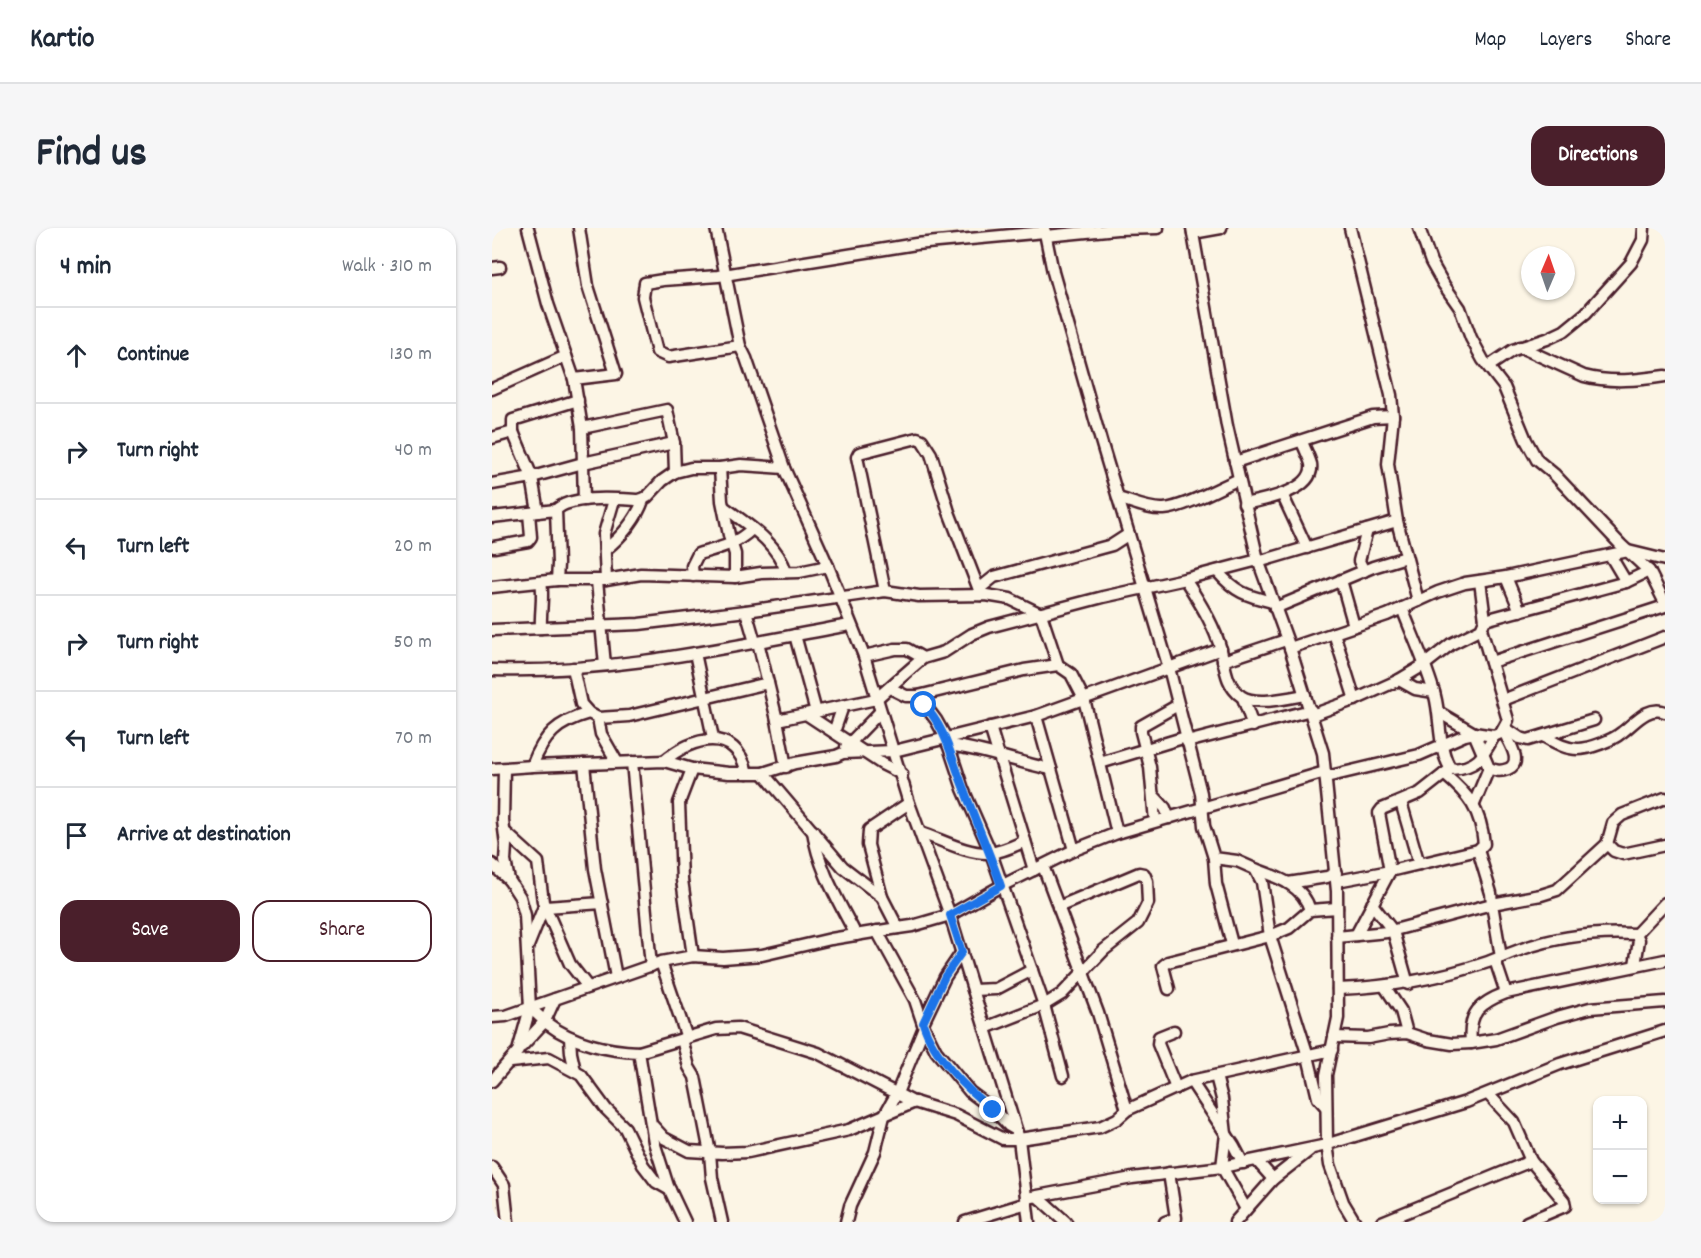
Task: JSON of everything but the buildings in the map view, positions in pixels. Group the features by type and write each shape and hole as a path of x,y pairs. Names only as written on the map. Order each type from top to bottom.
{"street":[{"path":"528,228 548,304 574,379 582,428 584,500"},
{"path":"574,379 616,374 588,286 579,228"},
{"path":"716,228 740,346 784,468 828,566 864,657 902,774 909,803 962,952 1017,1134 1030,1199 1029,1222"},
{"path":"740,346 668,357 657,352 643,297 645,284 663,280 703,278 916,244 1045,232 1158,228"},
{"path":"1221,228 1192,231 1235,462 1258,561 1288,644 1323,753 1336,877 1338,989 1338,1018 1326,1075 1327,1144 1333,1174 1343,1202 1355,1222"},
{"path":"1350,228 1389,384 1393,416 1388,464 1397,521 1418,601"},
{"path":"1419,228 1431,262 1460,308 1471,338 1483,360 1504,387 1537,460 1554,474 1649,571 1665,605 1491,662"},
{"path":"1489,366 1520,347 1548,339 1564,331 1586,313 1631,263 1643,240 1644,228"},
{"path":"1045,232 1053,272 1169,668 1203,807 1204,826 1214,858 1216,884 1232,944"},
{"path":"1520,347 1595,379 1613,381 1665,376"},
{"path":"494,384 566,356"},
{"path":"494,547 528,541 531,537 532,477 513,432 513,420 578,400"},
{"path":"582,428 667,410 674,443 675,471"},
{"path":"1235,462 1373,417 1393,416"},
{"path":"492,438 513,432"},
{"path":"885,591 857,457 859,453 917,438 922,440 931,454 949,512 980,592"},
{"path":"1244,504 1292,491 1308,478 1311,465 1302,442"},
{"path":"492,484 532,477 674,443"},
{"path":"492,517 555,510 560,505 584,500 638,500 644,498 675,471 691,468 741,465 784,468"},
{"path":"720,468 724,507 735,554 735,577"},
{"path":"1118,498 1146,507 1164,509 1193,500 1239,479"},
{"path":"1282,494 1307,548"},
{"path":"605,550 631,524 644,498"},
{"path":"605,665 602,626 604,534 614,500"},
{"path":"724,507 776,550 783,561 786,572"},
{"path":"555,510 557,580"},
{"path":"777,720 876,699 923,658 944,652 972,634 989,627 1103,597 1258,561 1397,521"},
{"path":"693,576 692,566 698,554 716,551 752,529"},
{"path":"1364,571 1359,561 1367,530"},
{"path":"980,592 994,577 1112,545 1129,534"},
{"path":"1223,661 1334,633 1465,583 1506,577 1628,551 1665,560"},
{"path":"1610,555 1626,582"},
{"path":"1217,571 1228,584 1249,597 1274,605 1406,557"},
{"path":"492,586 557,580 602,580 641,574 735,577 761,573 799,572 828,566"},
{"path":"1100,763 1144,750 1311,713 1355,700 1424,666 1451,644 1483,625 1520,611 1626,582 1649,571"},
{"path":"1506,577 1520,611"},
{"path":"1185,579 1209,619 1221,649 1226,676 1235,691 1243,698 1253,726"},
{"path":"1341,580 1354,626"},
{"path":"1356,935 1391,867 1379,813 1382,809 1420,793 1448,771 1472,765 1484,756 1508,720 1483,625 1480,581"},
{"path":"541,582 543,590 541,628"},
{"path":"492,630 639,624 885,591 919,596 980,592 1010,599 1041,614 1058,665 1071,674 1084,699 1117,833"},
{"path":"1288,883 1390,871 1478,850 1484,844 1474,804 1448,771 1440,713 1402,608"},
{"path":"746,611 768,683 786,767"},
{"path":"492,670 534,671 605,665 695,653 850,625"},
{"path":"1334,633 1355,700"},
{"path":"795,635 811,713 834,732 902,774"},
{"path":"1503,700 1665,638"},
{"path":"864,657 895,649 907,649 923,658"},
{"path":"492,769 664,761 692,769 763,773 795,763 843,753 894,751 947,742 990,727 1036,716 1221,649"},
{"path":"695,653 713,738"},
{"path":"891,688 906,696 918,696 1024,670 1058,665"},
{"path":"573,668 581,704 594,715 601,734 617,762"},
{"path":"1399,680 1415,689 1434,692"},
{"path":"532,766 549,735 568,719 594,715 629,716 768,683"},
{"path":"1243,698 1266,701 1305,695"},
{"path":"918,696 936,720 947,742 963,789 991,853 1044,1005 1063,1076"},
{"path":"1155,822 1150,767 1144,750 1141,726 1178,705"},
{"path":"834,732 843,706"},
{"path":"843,753 850,742 880,712"},
{"path":"1543,736 1564,746 1579,749 1620,735 1637,719 1653,712 1665,712"},
{"path":"1440,713 1474,733 1489,768 1474,804"},
{"path":"1036,716 1074,850"},
{"path":"492,1017 506,1016 656,964 693,956 723,958 762,955 912,926 950,915 1001,886 1074,850 1117,833 1203,807 1325,775 1408,759 1474,733 1501,731 1528,740 1594,720"},
{"path":"990,727 1025,841 1058,907 1083,972 1098,1013 1127,1110"},
{"path":"1501,731 1516,758"},
{"path":"664,761 675,752 713,738 725,742 739,753 747,773"},
{"path":"1489,768 1499,771 1510,768 1525,748 1528,740"},
{"path":"947,742 1051,769"},
{"path":"632,762 656,964 684,1038 689,1068 695,1077 722,1222"},
{"path":"584,764 595,869 616,977"},
{"path":"504,769 503,821 506,833 505,861 509,880"},
{"path":"692,769 679,803 682,880 693,956"},
{"path":"763,773 843,867 882,897"},
{"path":"1153,795 1165,808 1169,818"},
{"path":"1337,937 1393,931 1492,904 1557,890 1608,844 1613,823 1622,815 1665,798"},
{"path":"1401,802 1419,864"},
{"path":"898,928 882,897 868,845 869,830 909,803"},
{"path":"813,831 815,846 830,885 856,935"},
{"path":"506,833 538,862 546,907 570,964 588,987"},
{"path":"921,833 976,852 991,853 1011,848 1025,841"},
{"path":"1608,844 1614,851 1623,854 1665,845"},
{"path":"1478,850 1491,893 1498,958 1506,993"},
{"path":"1214,858 1237,861 1281,878 1300,892 1308,902 1310,910"},
{"path":"863,883 873,863"},
{"path":"492,864 509,880 520,897 525,915 530,1008 518,1051"},
{"path":"1255,869 1262,882 1270,936 1308,1056 1318,1098 1326,1107"},
{"path":"985,1028 1044,1005 1062,994 1104,950 1138,923 1148,903 1147,881 1144,874 1139,873 1058,907"},
{"path":"526,949 543,909 546,907 602,903"},
{"path":"1338,989 1408,984 1498,958 1524,948 1575,935 1636,934 1665,903"},
{"path":"1372,904 1393,931 1408,984"},
{"path":"1168,989 1162,966 1168,962 1270,936 1289,928 1310,910 1337,908"},
{"path":"877,931 915,1000 923,1025 936,1051 970,1092 993,1110 1017,1134"},
{"path":"1635,965 1639,940 1636,934"},
{"path":"846,1222 850,1206 875,1152 884,1116 897,1093 923,1025 945,976 962,952"},
{"path":"1471,1043 1469,1029 1474,1015 1485,1001 1506,993 1665,960"},
{"path":"973,990 996,989 1032,970"},
{"path":"1385,987 1401,1011 1407,1034"},
{"path":"492,1081 545,1021 555,999"},
{"path":"1334,1037 1368,1038 1389,1034 1407,1034 1452,1044 1471,1043 1496,1039 1590,1008 1665,1002"},
{"path":"530,1008 570,1038 619,1052 639,1052 716,1029 738,1028 818,1053 915,1102 956,1115 1003,1139 1017,1134 1100,1127 1117,1119 1127,1110 1191,1081 1332,1050"},
{"path":"1174,1031 1159,1037 1158,1044 1176,1088"},
{"path":"965,1222 1030,1199 1169,1173 1257,1161 1312,1149 1488,1094 1560,1064 1665,1031"},
{"path":"570,1038 575,1071"},
{"path":"639,1052 654,1142 670,1190 685,1222"},
{"path":"510,1062 549,1058 581,1075 606,1110 625,1128 643,1165 656,1182 670,1190"},
{"path":"1216,1076 1222,1100 1226,1134 1222,1167 1246,1209"},
{"path":"1191,1081 1243,1163"},
{"path":"1488,1094 1514,1122 1531,1161 1564,1201 1565,1206 1527,1222"},
{"path":"651,1125 664,1138 689,1151 748,1152 849,1130 915,1102"},
{"path":"1234,1222 1273,1179 1312,1149"},
{"path":"1257,1161 1273,1179"},
{"path":"1387,1221 1531,1161"},
{"path":"493,1172 504,1185 508,1222"},
{"path":"1165,1222 1176,1218 1169,1173"},
{"path":"1030,1199 1066,1222"}],"route":[{"path":"924,705 946,738 963,789 991,853 1001,886 950,915 962,952 945,976 923,1023 936,1051 970,1092 993,1110"}]}
